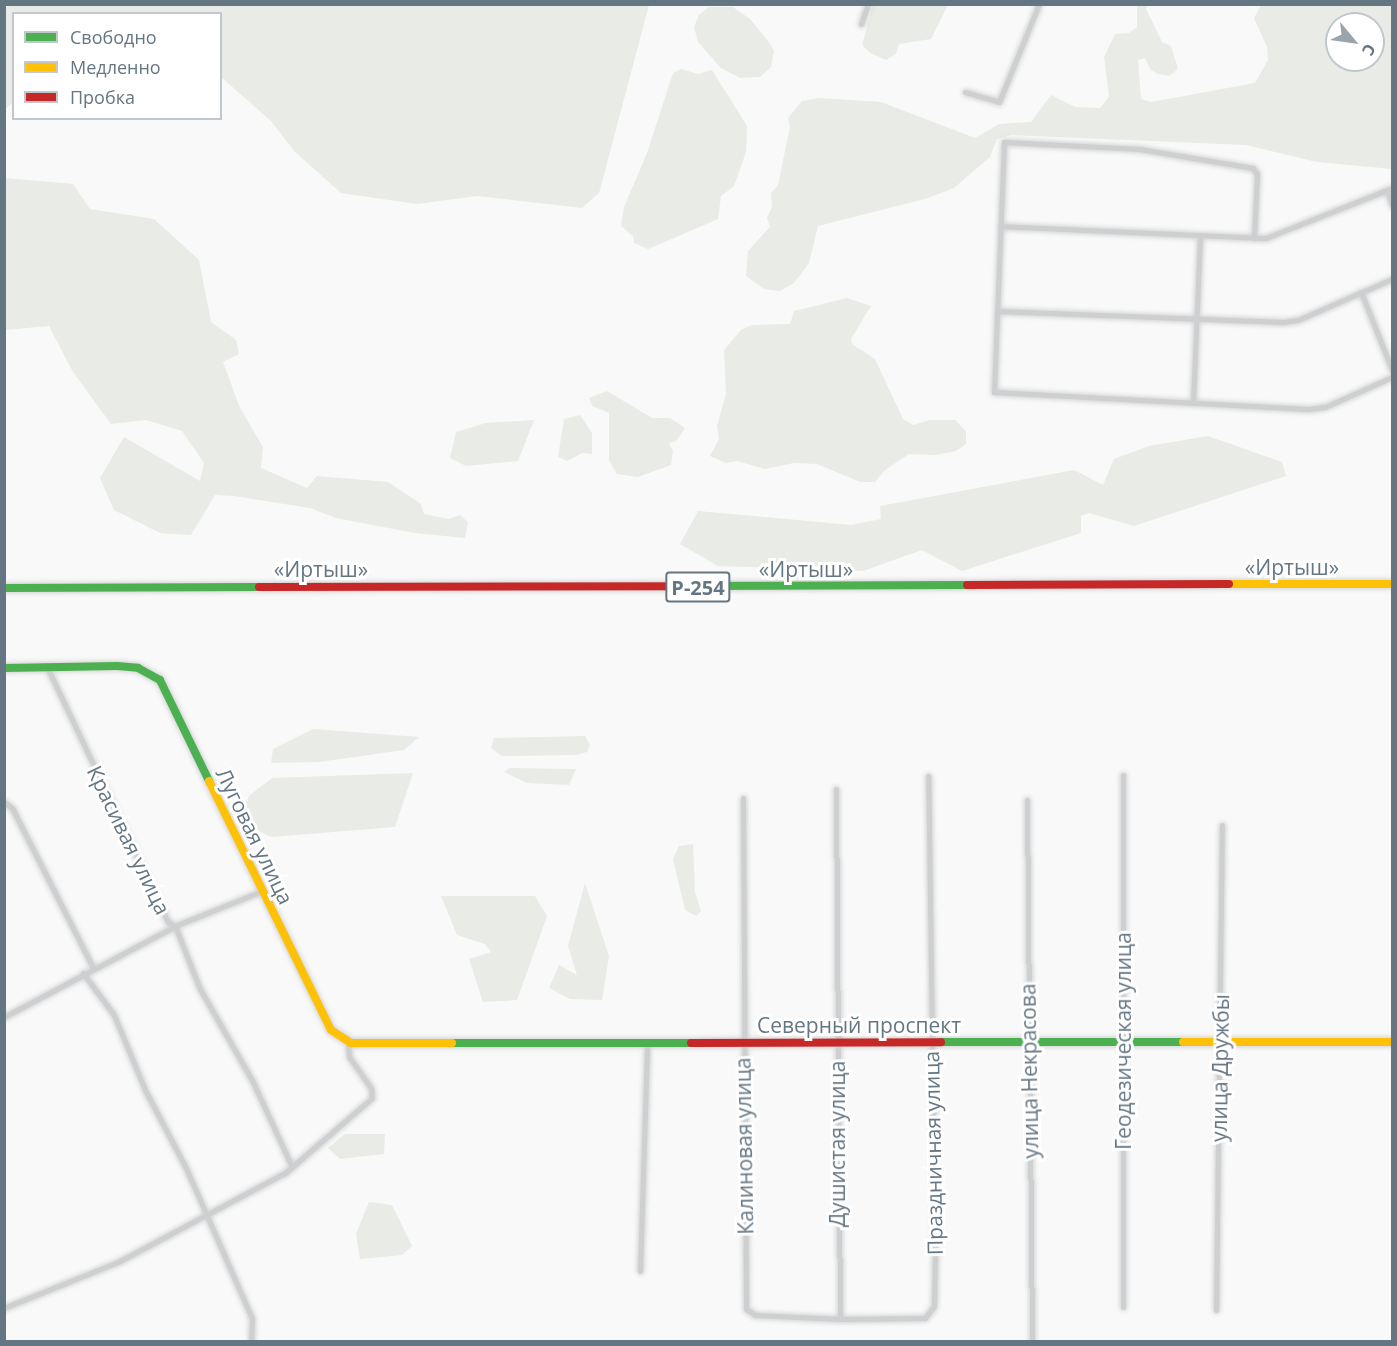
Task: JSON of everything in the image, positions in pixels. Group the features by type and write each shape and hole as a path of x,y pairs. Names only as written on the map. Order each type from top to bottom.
{"main road":[{"name":"«Иртыш»","path":"4,588 1392,584"},
{"path":"4,668 46,667"},
{"name":"Луговая улица","path":"46,667 138,668 160,680 331,1030 348,1042"},
{"name":"Северный проспект","path":"348,1042 1392,1042"}],"street":[{"path":"861,24 868,4"},
{"path":"965,92 999,102 1039,4"},
{"path":"1254,238 1257,174 1253,168 1140,149 1008,140 1002,147 994,392 1000,395 1325,407 1392,377"},
{"path":"1000,226 1200,236 1274,237 1390,189 1392,205"},
{"path":"1193,403 1200,236"},
{"path":"998,311 1197,320 1298,320 1392,279"},
{"path":"1361,292 1392,370"},
{"name":"Красивая улица","path":"46,667 168,922 175,926 262,891"},
{"name":"Геодезическая улица","path":"1123,775 1123,1307"},
{"name":"Праздничная улица","path":"840,1319 925,1318 931,1313 935,1256 928,776"},
{"name":"Душистая улица","path":"836,789 840,1319"},
{"name":"Калиновая улица","path":"743,798 743,1043 749,1313 840,1319"},
{"name":"улица Некрасова","path":"1027,800 1032,1341"},
{"path":"4,802 12,808 93,968"},
{"name":"улица Дружбы","path":"1216,1310 1222,825"},
{"path":"4,1017 175,926 200,989 252,1080 292,1167"},
{"path":"83,973 114,1015 145,1090 186,1168 204,1216 252,1318 251,1341"},
{"path":"4,1308 118,1262 292,1167 372,1098 371,1088 349,1057 348,1042"},
{"path":"640,1271 647,1043"}],"shaded area":[{"path":"5,4 649,4 599,193 582,208 477,196 417,204 341,193 295,152 271,121 222,78 222,12 12,12 12,104 5,109"},
{"path":"873,4 948,5 931,39 899,44 896,54 886,60 870,53 862,45"},
{"path":"1137,5 1148,5 1146,9 1162,42 1171,46 1178,69 1169,76 1151,70 1145,58 1138,60 1141,99 1151,102 1255,83 1268,60 1267,47 1254,18 1261,5 1392,5 1392,169 1317,162 1246,145 1011,135 997,139 990,157 954,188 925,199 818,226 809,263 794,283 780,291 764,289 746,276 748,251 770,227 767,218 772,207 771,193 778,185 790,127 788,118 802,101 819,98 881,102 975,138 999,124 1031,122 1051,95 1075,107 1100,108 1109,97 1104,57 1115,34 1129,33 1137,27"},
{"path":"709,7 733,7 750,19 768,41 774,51 771,67 760,77 740,78 721,68 698,42 694,27 699,15"},
{"path":"681,69 698,74 712,70 747,126 746,152 734,186 721,196 718,219 648,249 634,243 633,236 621,226 624,207 647,153 673,73"},
{"path":"5,178 73,184 90,209 154,219 199,260 211,322 236,340 239,354 223,362 240,408 263,447 261,468 307,488 317,476 388,482 421,504 424,514 449,519 460,515 468,522 465,538 415,533 336,518 310,508 234,496 215,495 191,535 160,533 114,510 100,478 124,437 200,481 204,463 182,431 146,420 111,424 73,372 49,326 5,330"},
{"path":"847,298 871,306 851,339 852,344 875,359 903,419 913,425 930,420 955,420 966,431 966,444 956,451 935,455 909,454 885,470 875,482 860,482 817,464 794,463 765,469 737,461 726,463 710,456 719,439 717,426 726,394 724,350 741,330 752,325 790,324 794,311"},
{"path":"607,391 652,418 670,418 685,428 676,441 669,443 673,451 671,465 638,477 617,474 609,460 609,413 592,406 589,398"},
{"path":"580,415 592,433 592,454 582,453 567,461 558,457 564,419"},
{"path":"534,420 518,461 466,466 450,458 456,432 486,423"},
{"path":"1208,436 1282,462 1286,476 1134,526 1089,513 1081,516 1081,533 962,571 922,550 863,571 718,566 680,544 698,511 851,525 881,519 880,506 1074,470 1103,485 1114,459 1149,446"},
{"path":"313,729 419,737 404,750 319,762 271,763 273,749"},
{"path":"585,736 590,745 587,752 575,755 502,756 491,748 494,738"},
{"path":"510,768 576,769 569,785 527,783 504,772"},
{"path":"413,773 395,827 271,837 247,825 242,815 249,796 272,778"},
{"path":"693,844 695,892 701,911 696,916 685,910 673,859 679,846"},
{"path":"585,883 609,956 602,1000 570,999 549,988 559,965 577,975 568,946"},
{"path":"441,896 535,896 547,916 517,1000 483,1002 469,959 491,952 485,944 457,935"},
{"path":"345,1134 385,1134 384,1154 340,1159 328,1148"},
{"path":"369,1202 392,1205 412,1246 402,1255 360,1259 356,1234"}],"traffic: fast":[{"path":"695,586 967,585"},
{"path":"4,588 259,587"},
{"path":"4,668 117,666 138,668 160,680 209,781"},
{"path":"941,1042 1183,1042"},
{"path":"452,1043 691,1043"}],"traffic: slow":[{"path":"1229,584 1392,584"},
{"path":"209,781 331,1030 351,1043 452,1043"},
{"path":"1183,1042 1392,1042"}],"traffic: jam":[{"path":"967,585 1229,584"},
{"path":"259,587 695,586"},
{"path":"691,1043 941,1042"}]}
